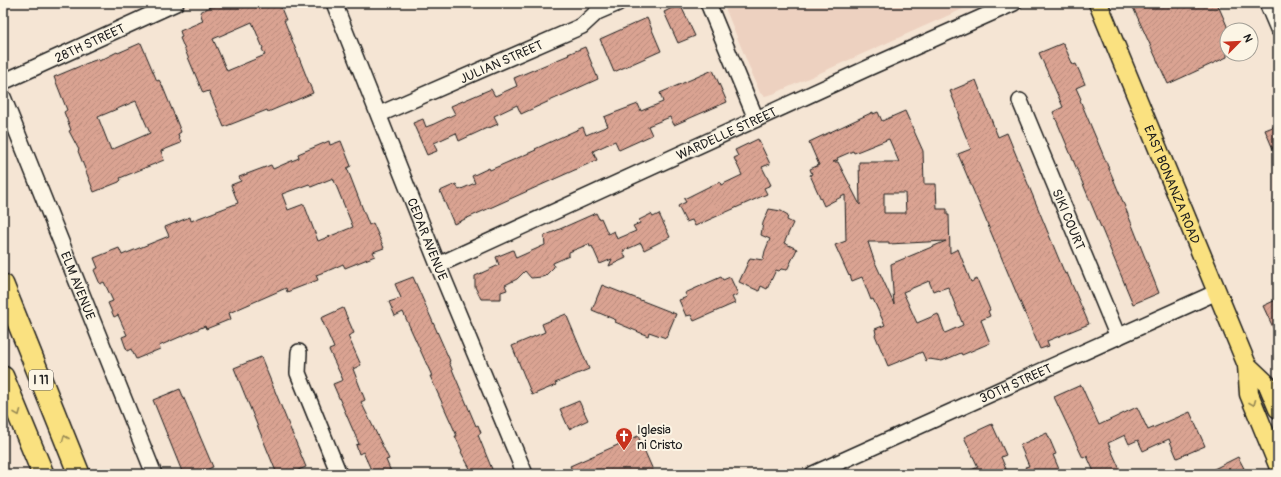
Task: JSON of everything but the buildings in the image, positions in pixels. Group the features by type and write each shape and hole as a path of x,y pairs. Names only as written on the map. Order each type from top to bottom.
{"highway":[{"name":"I 11","path":"3,286 79,474"},
{"name":"I 11","path":"3,377 43,474"}],"main road":[{"name":"EAST BONANZA ROAD","path":"1098,3 1248,364 1249,394 1278,465"},
{"name":"EAST BONANZA ROAD","path":"1248,364 1268,385 1278,409"}],"street":[{"name":"28TH STREET","path":"3,82 176,3"},
{"name":"CEDAR AVENUE","path":"334,3 380,114 438,265 525,474"},
{"name":"JULIAN STREET","path":"380,114 582,26 597,12 618,3"},
{"path":"708,3 756,119"},
{"name":"WARDELLE STREET","path":"438,265 756,119 1014,3"},
{"path":"1267,3 1277,23"},
{"name":"ELM AVENUE","path":"3,98 154,474"},
{"name":"SIKI COURT","path":"1020,102 1118,337"},
{"name":"30TH STREET","path":"813,474 1218,292"},
{"path":"299,352 298,373 339,474"}],"shaded area":[{"path":"723,3 976,3 773,94 765,96 760,93"}],"place":[{"name":"Iglesia ni Cristo","path":"624,451"}]}
